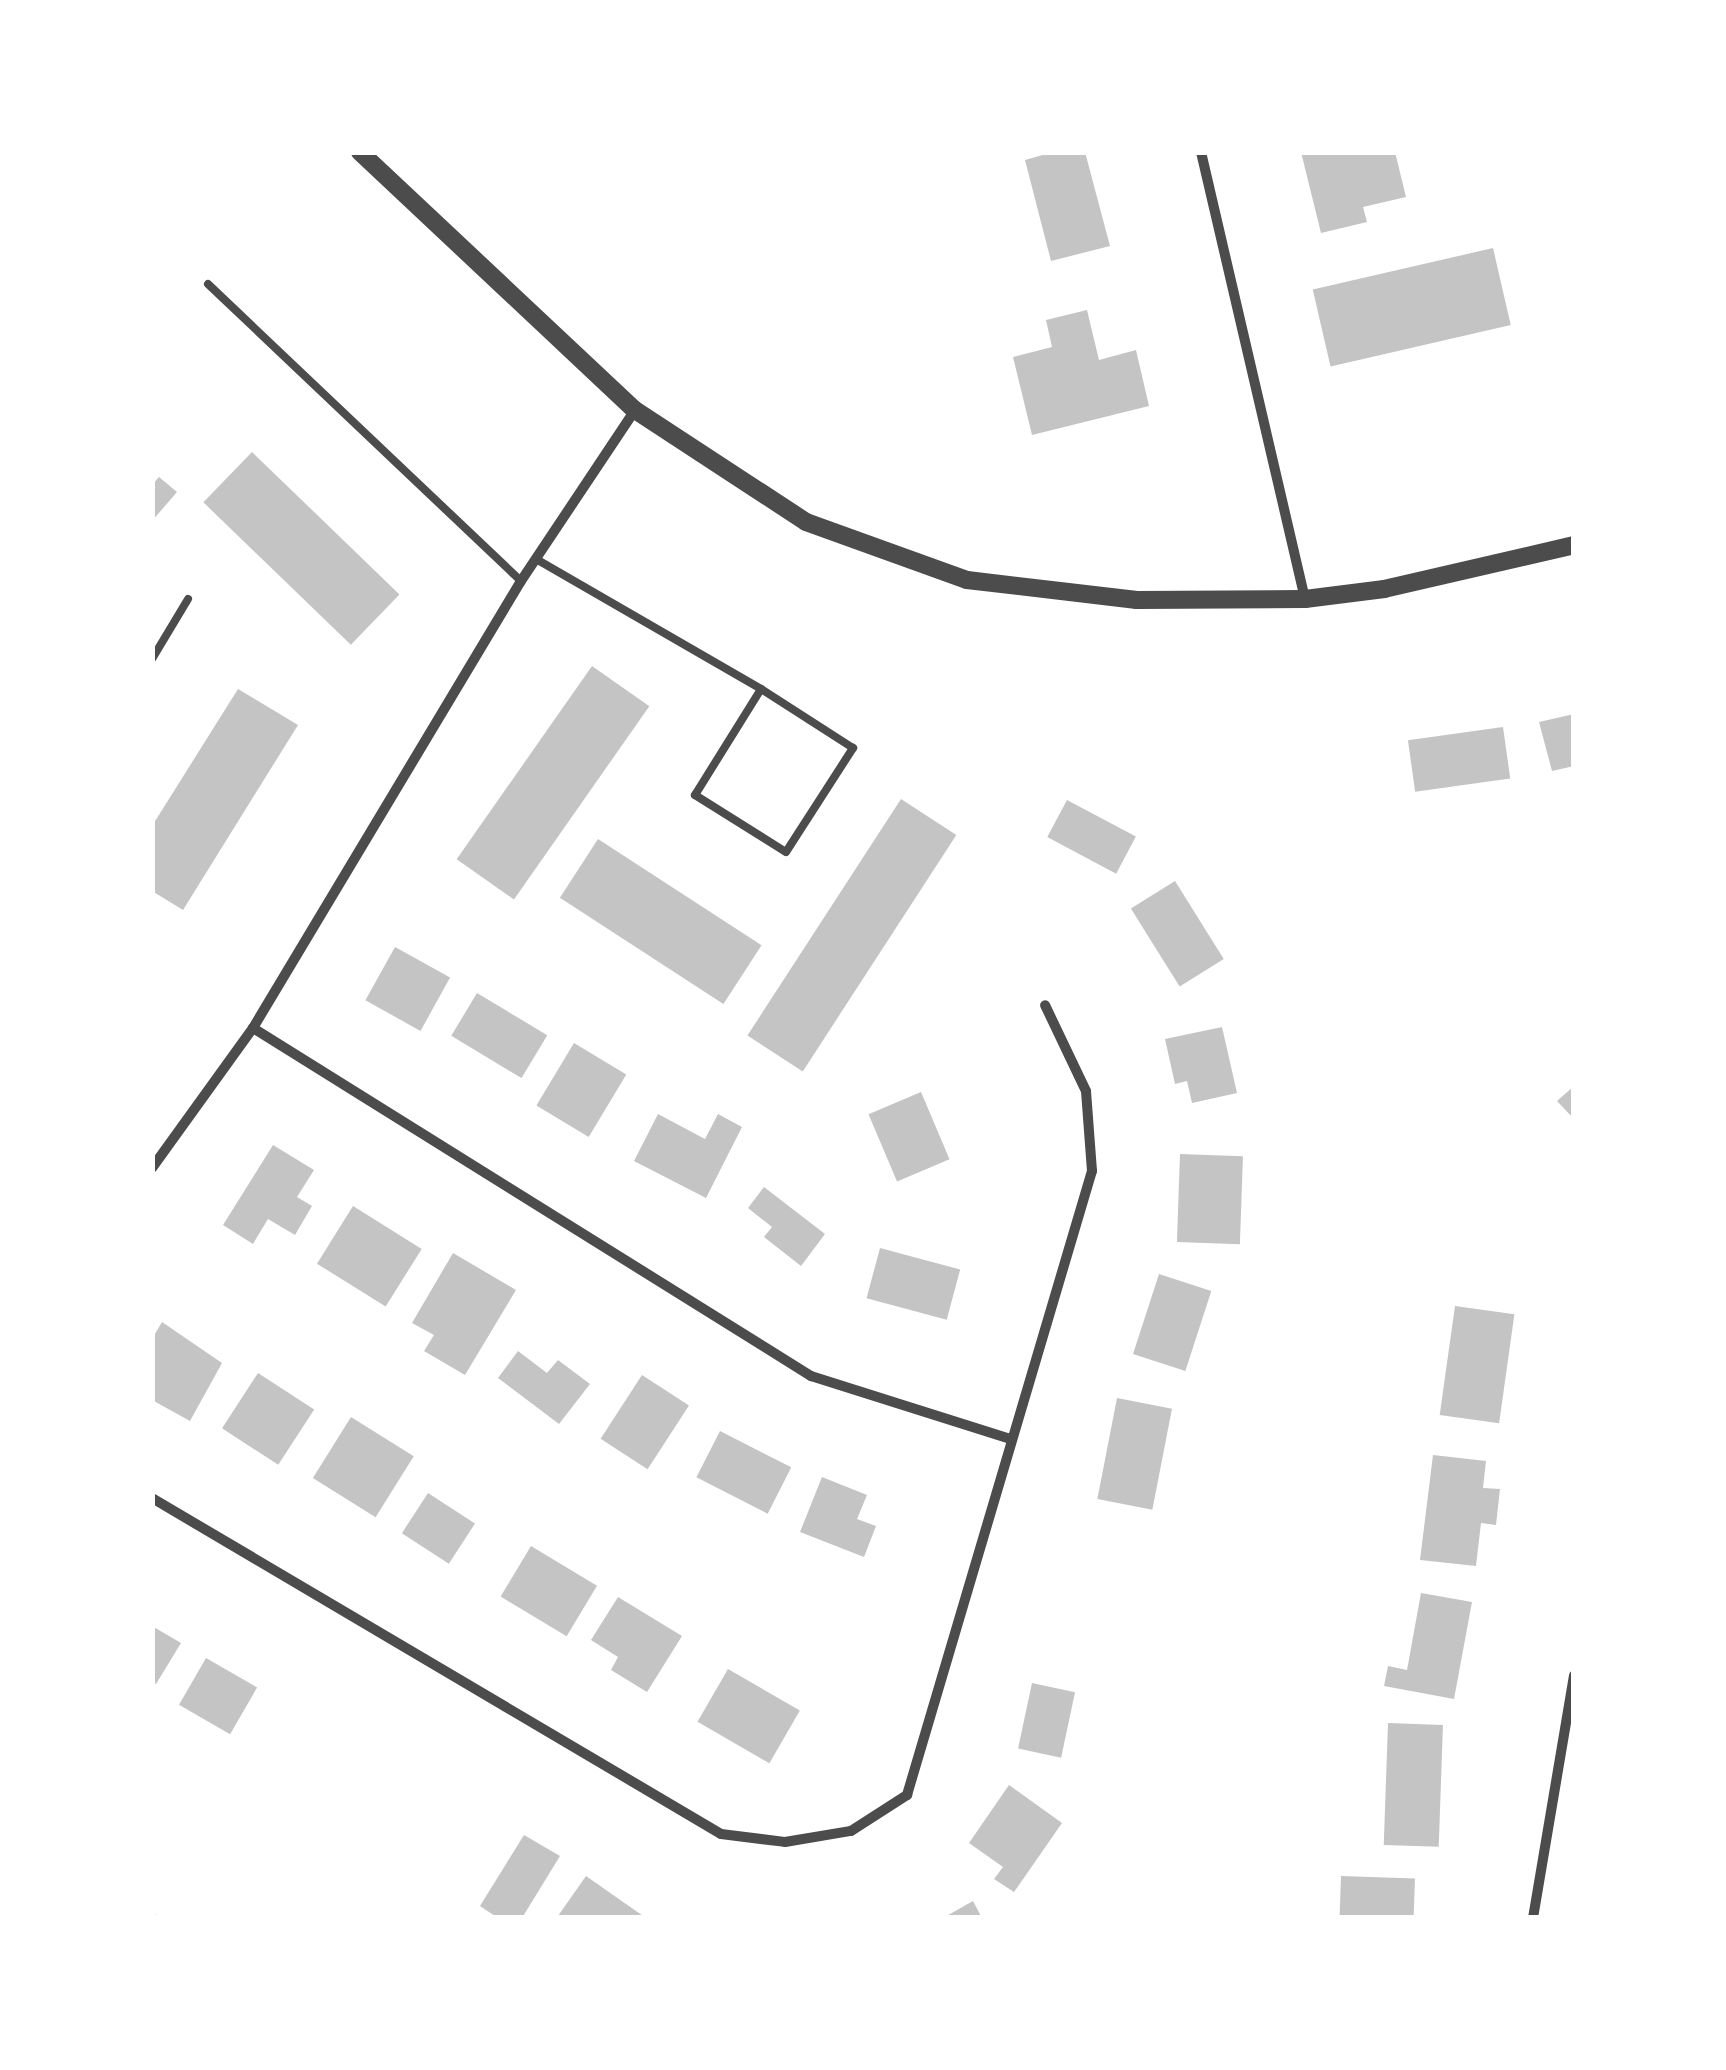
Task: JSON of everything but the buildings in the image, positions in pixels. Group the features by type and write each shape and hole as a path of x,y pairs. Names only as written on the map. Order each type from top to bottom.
{"street":[{"path":"360,152 635,410 806,522 967,580 1138,600 1304,600 1384,589 1574,545"},
{"path":"1201,152 1304,600"},
{"path":"152,1168 253,1028 521,581 635,410"},
{"path":"152,1498 721,1834 785,1842 851,1831 908,1795 1092,1170 1086,1092 1046,1005"},
{"path":"253,1028 812,1376 1011,1439"},
{"path":"1532,1918 1568,1740 1574,1674"}],"lane":[{"path":"208,284 521,581"},
{"path":"536,559 761,688 853,748 786,852 695,795 761,688"},
{"path":"152,660 188,599"}]}
